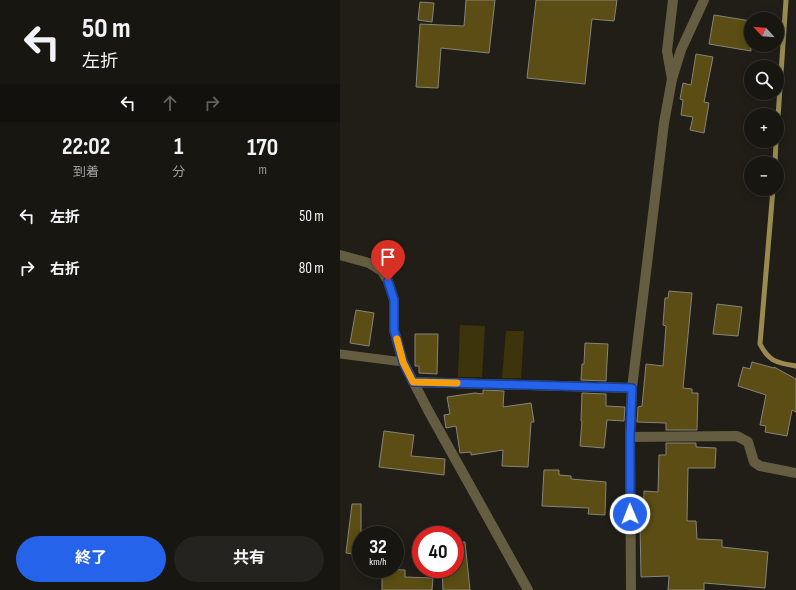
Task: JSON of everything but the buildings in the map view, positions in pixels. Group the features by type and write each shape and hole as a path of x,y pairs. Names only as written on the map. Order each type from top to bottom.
{"street":[{"path":"672,79 667,52 673,0"},
{"path":"631,590 630,437 632,388 664,123 672,79 681,50 704,0"},
{"path":"340,255 369,263 382,271 388,281 394,300 394,330 403,362 446,445 528,590"},
{"path":"413,382 632,388"},
{"path":"630,437 737,436 748,442 754,462 760,466 796,473"}],"lane":[{"path":"340,354 403,362"}],"shaded area":[{"path":"460,325 485,326 482,377 458,377"},
{"path":"506,331 524,331 521,378 502,378"}],"waterway":[{"path":"779,108 786,0"},
{"path":"775,156 776,148"},
{"path":"772,196 760,344 767,355 775,361 796,366"}],"slow traffic":[{"path":"397,339 403,362 413,382 457,383"}],"route":[{"path":"388,281 394,300 394,330 403,362 413,382 632,388 630,437 630,514"}]}
